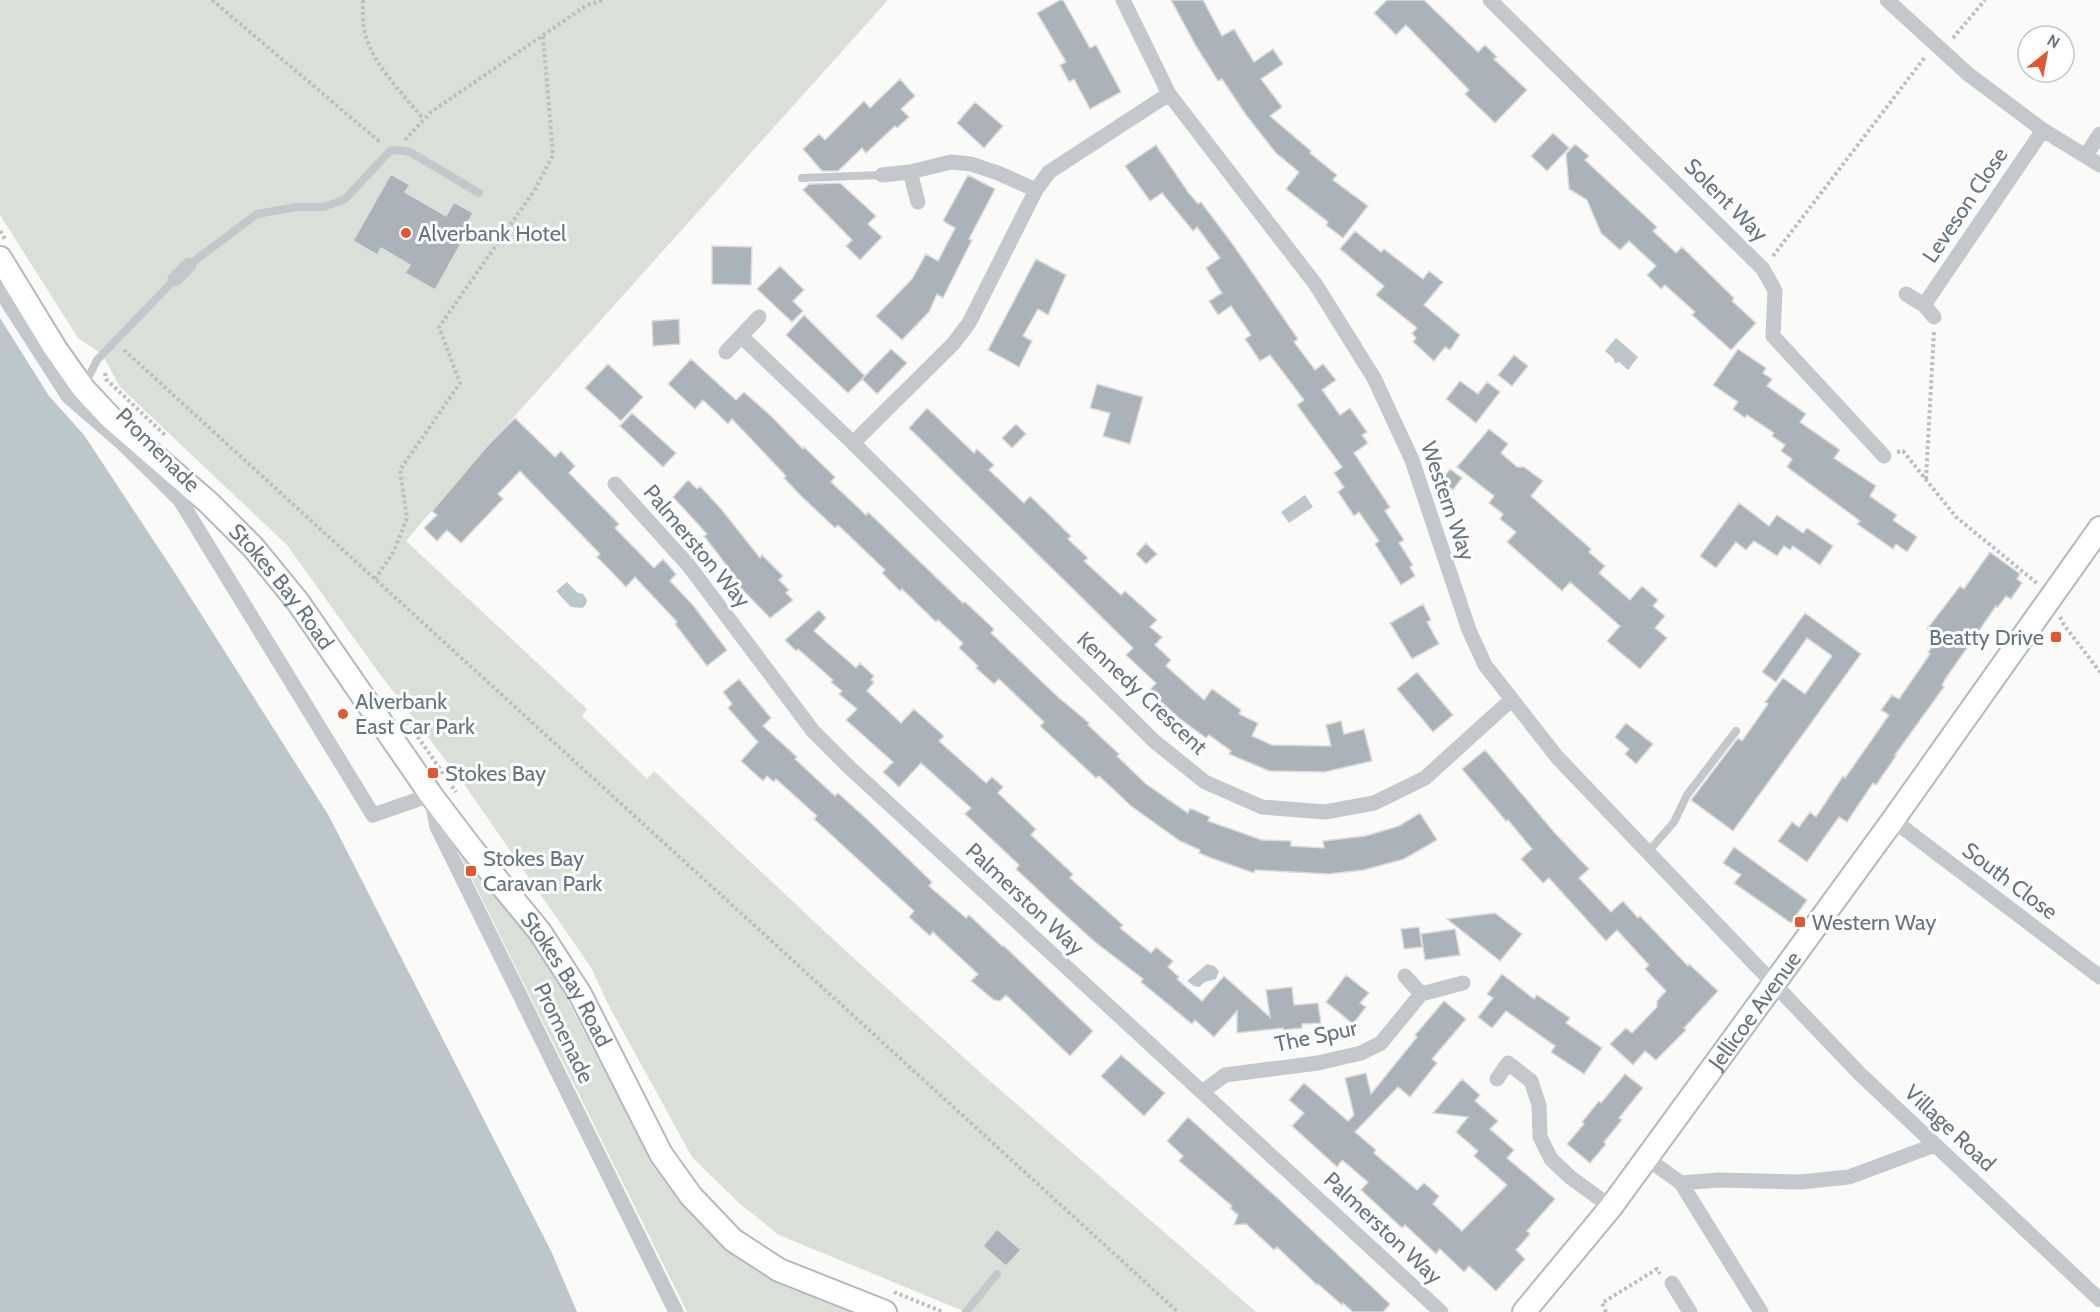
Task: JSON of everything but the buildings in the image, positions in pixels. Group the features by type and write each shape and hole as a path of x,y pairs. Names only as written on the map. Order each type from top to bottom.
{"street":[{"name":"Western Way","path":"1123,0 1169,94 1316,285 1374,378 1412,460 1469,630 1485,665 1557,757 1773,984"},
{"name":"Solent Way","path":"1490,0 1763,269 1775,291 1773,336 1884,456"},
{"path":"1887,0 1968,74 2043,130 2100,165"},
{"path":"853,443 953,344 969,322 1036,190 1049,172 1169,94"},
{"name":"Leveson Close","path":"1924,305 2043,130"},
{"path":"2086,155 2100,134"},
{"path":"882,175 910,172 951,162 971,164 1036,190"},
{"path":"910,172 918,202"},
{"name":"Stokes Bay Road","path":"0,258 55,348 83,388 111,418 209,502 254,547 298,602 430,795 540,932 580,994 661,1154 691,1196 733,1240 779,1270 885,1312"},
{"path":"175,279 189,265"},
{"name":"Promenade","path":"0,290 68,396 122,442 180,500 373,815 430,795 437,827 676,1312"},
{"path":"1906,294 1924,305 1934,317"},
{"path":"726,352 759,316"},
{"name":"Kennedy Crescent","path":"741,336 853,443 1154,741 1205,782 1262,807 1325,812 1374,803 1425,778 1512,700"},
{"name":"Palmerston Way","path":"615,484 689,566 813,731 975,885 1441,1312"},
{"name":"Jellicoe Avenue","path":"1524,1312 1611,1207 1893,820 2100,528"},
{"name":"South Close","path":"1893,820 2100,977"},
{"path":"1405,976 1421,994 1464,983"},
{"name":"Village Road","path":"1773,984 1860,1074 2100,1300"},
{"name":"The Spur","path":"1202,1092 1225,1075 1318,1063 1361,1053 1381,1042 1421,994"},
{"path":"1497,1079 1508,1063 1531,1081 1539,1105 1540,1137 1551,1159 1570,1177 1611,1207"},
{"path":"1681,1184 1718,1180 1800,1182 1849,1177 1935,1145"},
{"path":"1646,1158 1681,1184 1761,1312"},
{"path":"1672,1284 1690,1312"}],"lane":[{"path":"189,265 257,214 296,207 324,207 345,199 394,150 410,152 479,193"},
{"path":"802,178 882,175"},
{"path":"83,388 98,360 114,341 175,279"},
{"path":"1648,852 1674,822 1687,795 1736,731"},
{"path":"966,1312 997,1274"}],"path":[{"path":"212,0 394,150 423,119 587,5 604,0"},
{"path":"363,0 364,25 369,44 385,71 423,119"},
{"path":"1763,269 1922,59 1956,36 1985,0"},
{"path":"375,579 393,554 407,518 400,470 460,383 439,327 534,190 553,155 543,36"},
{"path":"1926,480 1934,317"},
{"path":"114,341 1178,1312"},
{"path":"1884,456 1903,451 1956,517 2051,595 2064,625 2100,672"},
{"path":"1606,1312 1602,1303 1657,1269 1668,1286 1672,1284"}],"shaded area":[{"path":"0,0 888,0 461,476 406,541 587,709 582,716 647,779 654,771 837,943 982,1074 1256,1312 966,1312 779,1235 739,1203 692,1157 608,1004 592,969 464,784 379,673 287,545 120,387 102,354 78,338 0,215"},
{"path":"0,318 49,396 84,435 175,573 329,816 551,1251 577,1312 0,1312"},
{"path":"1616,338 1638,357 1628,370 1619,362 1615,363 1605,351"},
{"path":"1305,495 1313,507 1289,523 1281,512"},
{"path":"567,582 587,600 586,605 582,608 571,607 556,591"},
{"path":"459,853 546,959 649,1156 679,1199 729,1245 873,1312 687,1312"},
{"path":"1207,964 1219,971 1216,979 1205,982 1199,987 1187,981"}],"place":[{"name":"Alverbank Hotel","path":"406,233"},
{"name":"Beatty Drive","path":"2056,637"},
{"name":"Alverbank East Car Park","path":"343,714"},
{"name":"Stokes Bay","path":"433,773"},
{"name":"Stokes Bay Caravan Park","path":"471,871"},
{"name":"Western Way","path":"1800,922"}]}
